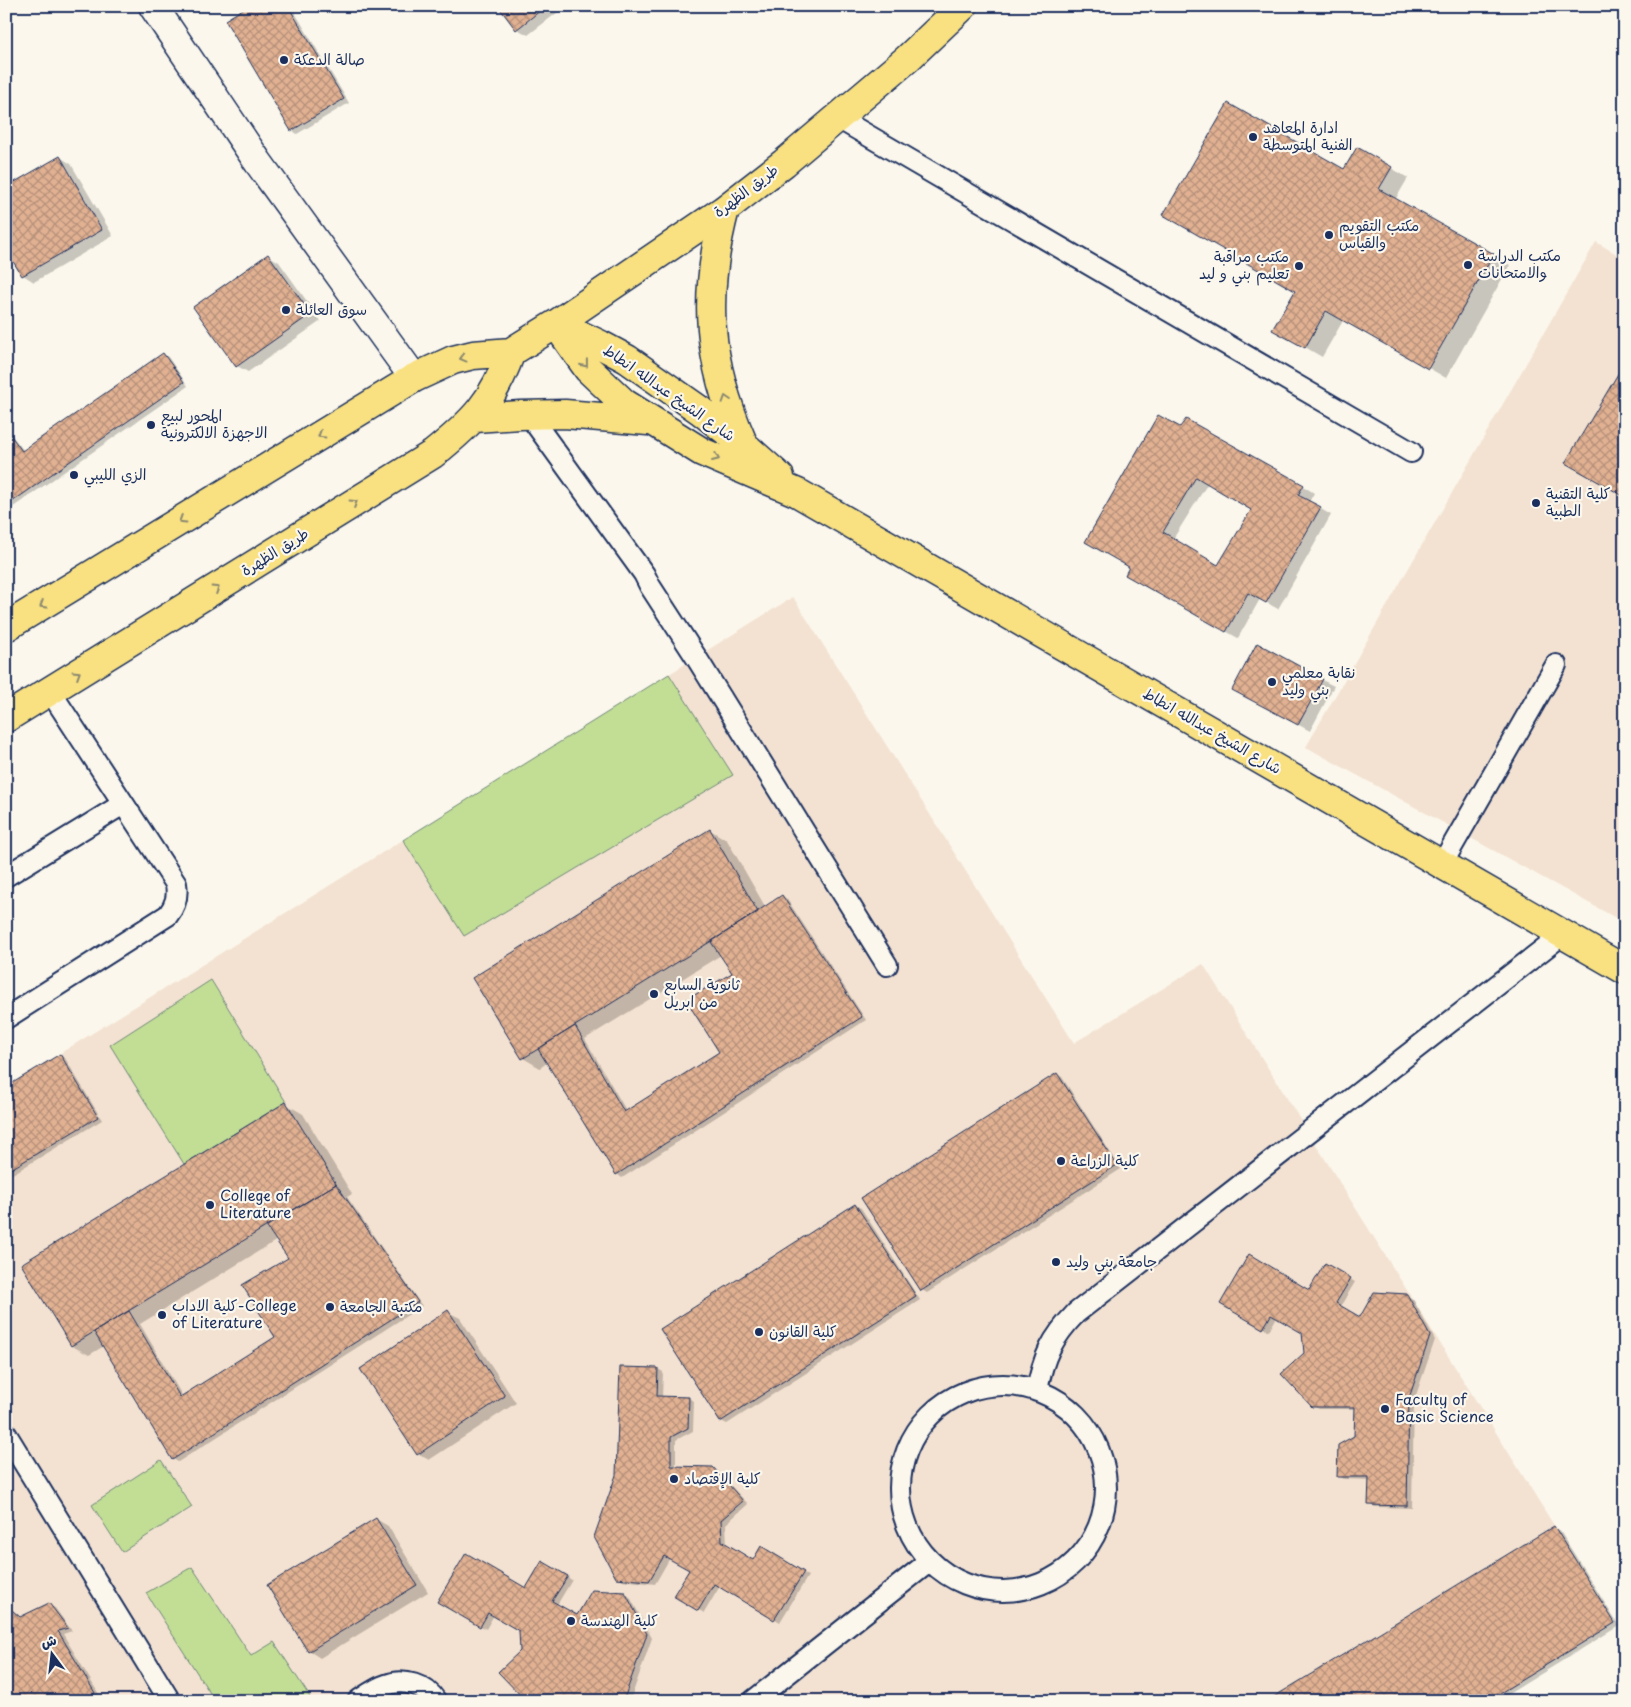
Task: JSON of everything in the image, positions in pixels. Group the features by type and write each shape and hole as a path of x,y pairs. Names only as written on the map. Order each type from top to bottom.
{"main road":[{"name":"طريق الظهرة","path":"6,628 414,378 453,360 473,355 511,352 556,324 725,209 908,59 963,6"},
{"path":"725,209 716,242 711,276 710,311 712,337 720,380 730,413 744,445"},
{"name":"شارع الشيخ عبدالله انطاط","path":"556,324 588,369 605,387 624,403 702,452 798,493 1625,970"},
{"name":"شارع الشيخ عبدالله انطاط","path":"556,324 601,344 626,359 744,445 798,493"},
{"name":"طريق الظهرة","path":"6,718 433,454 474,418 490,398 502,376 511,352"},
{"path":"474,418 528,415 583,415 655,422"}],"street":[{"path":"153,6 258,162 414,378"}],"lane":[{"path":"838,118 1412,452"},
{"path":"528,415 644,574 887,965"},
{"path":"1442,864 1556,665"},
{"path":"6,1018 168,915 177,900 176,884 50,691"},
{"path":"6,876 123,804"},
{"path":"1038,1391 1041,1369 1048,1348 1060,1329 1076,1314 1563,934"},
{"path":"992,1386 1015,1386 1038,1391 1058,1401 1076,1415 1091,1433 1100,1454 1106,1476 1106,1499 1100,1522 1090,1542 1076,1561 1058,1575 1037,1585 1014,1590 991,1590 969,1585 948,1575 930,1561 915,1542 906,1522 900,1500 900,1477 905,1454 916,1434 930,1416 948,1401 969,1391 992,1386"},
{"path":"6,1434 170,1701"},
{"path":"754,1701 930,1561"},
{"path":"358,1701 387,1684 399,1682 412,1683 423,1688 436,1701"}],"shaded area":[{"name":"كلية التقنية الطبية","path":"1596,242 1625,259 1625,923 1306,747"},
{"name":"جامعة بني وليد","path":"793,597 1074,1043 1203,964 1615,1623 1489,1701 6,1701 6,1087"}],"green space":[{"path":"669,674 733,775 464,936 403,840"},
{"path":"211,980 286,1102 184,1164 110,1045"},
{"path":"161,1460 192,1507 122,1552 92,1505"},
{"path":"192,1567 251,1656 274,1642 310,1697 304,1701 215,1701 146,1593"}],"building":[{"name":"صالة الدعكة","path":"248,6 288,6 344,99 291,131 225,20"},
{"path":"498,6 546,6 516,30"},
{"name":"مكتب التقويم والقياس","path":"1228,103 1344,169 1357,147 1392,167 1379,189 1494,254 1428,369 1326,311 1305,348 1272,330 1295,291 1163,215"},
{"path":"60,156 102,230 22,276 6,250 6,187"},
{"path":"268,254 311,314 236,367 193,307"},
{"path":"163,353 184,382 6,506 6,429 22,451"},
{"path":"1625,362 1625,497 1565,463"},
{"path":"1158,415 1180,427 1186,419 1304,485 1298,495 1321,507 1266,603 1248,593 1226,632 1125,575 1129,567 1085,542","holes":["1196,477 1251,510 1218,565 1163,532"]},
{"path":"1257,643 1323,679 1298,725 1232,690"},
{"path":"710,829 758,912 522,1059 472,978"},
{"path":"782,895 862,1017 616,1175 538,1049 575,1026 624,1112 719,1052 686,1000 732,973 711,942"},
{"path":"60,1054 98,1117 6,1172 6,1087"},
{"path":"1057,1073 1117,1165 921,1291 861,1198"},
{"name":"College of Literature","path":"286,1102 336,1184 71,1346 21,1264"},
{"path":"336,1184 418,1302 172,1460 94,1332 129,1311 180,1397 275,1337 242,1285 288,1258 266,1226"},
{"path":"855,1204 916,1296 720,1422 660,1329"},
{"path":"1249,1254 1309,1290 1325,1263 1351,1278 1336,1303 1360,1317 1374,1292 1407,1294 1430,1336 1409,1398 1407,1506 1368,1505 1369,1477 1337,1477 1338,1445 1354,1436 1355,1407 1312,1407 1281,1374 1304,1353 1302,1333 1271,1315 1263,1329 1220,1304"},
{"path":"448,1310 505,1396 417,1455 360,1369"},
{"path":"620,1367 658,1368 657,1396 689,1397 688,1428 671,1437 671,1466 713,1467 743,1501 721,1520 722,1541 753,1560 761,1546 804,1572 774,1620 714,1584 698,1611 673,1596 689,1570 664,1556 649,1581 616,1578 594,1537 616,1475"},
{"path":"376,1518 417,1585 308,1652 267,1585"},
{"path":"1554,1526 1615,1623 1487,1701 1267,1701"},
{"name":"كلية الهندسة","path":"466,1553 526,1588 542,1561 568,1576 552,1601 577,1615 592,1590 625,1592 647,1634 625,1696 625,1701 526,1701 498,1672 520,1651 519,1631 488,1613 480,1627 437,1602"},
{"path":"49,1603 68,1628 58,1631 95,1693 82,1701 6,1701 6,1605 20,1617"}],"place":[{"name":"صالة الدعكة","path":"284,60"},
{"name":"ادارة المعاهد الفنية المتوسطة","path":"1253,137"},
{"name":"مكتب التقويم والقياس","path":"1329,235"},
{"name":"مكتب الدراسة والامتحانات","path":"1468,265"},
{"name":"مكتب مراقبة تعليم بني و ليد","path":"1299,266"},
{"name":"سوق العائلة","path":"286,310"},
{"name":"المحور لبيع الاجهزة الالكترونية","path":"151,425"},
{"name":"الزي الليبي","path":"74,475"},
{"name":"كلية التقنية الطبية","path":"1536,503"},
{"name":"نقابة معلمي بني وليد","path":"1272,682"},
{"name":"ثانوية السابع من ابريل","path":"654,994"},
{"name":"كلية الزراعة","path":"1061,1161"},
{"name":"College of Literature","path":"210,1205"},
{"name":"جامعة بني وليد","path":"1056,1262"},
{"name":"مكتبة الجامعة","path":"330,1307"},
{"name":"كلية الاداب-College of Literature","path":"162,1315"},
{"name":"كلية القانون","path":"759,1332"},
{"name":"Faculty of Basic Science","path":"1385,1409"},
{"name":"كلية الإقتصاد","path":"674,1479"},
{"name":"كلية الهندسة","path":"571,1621"}]}
